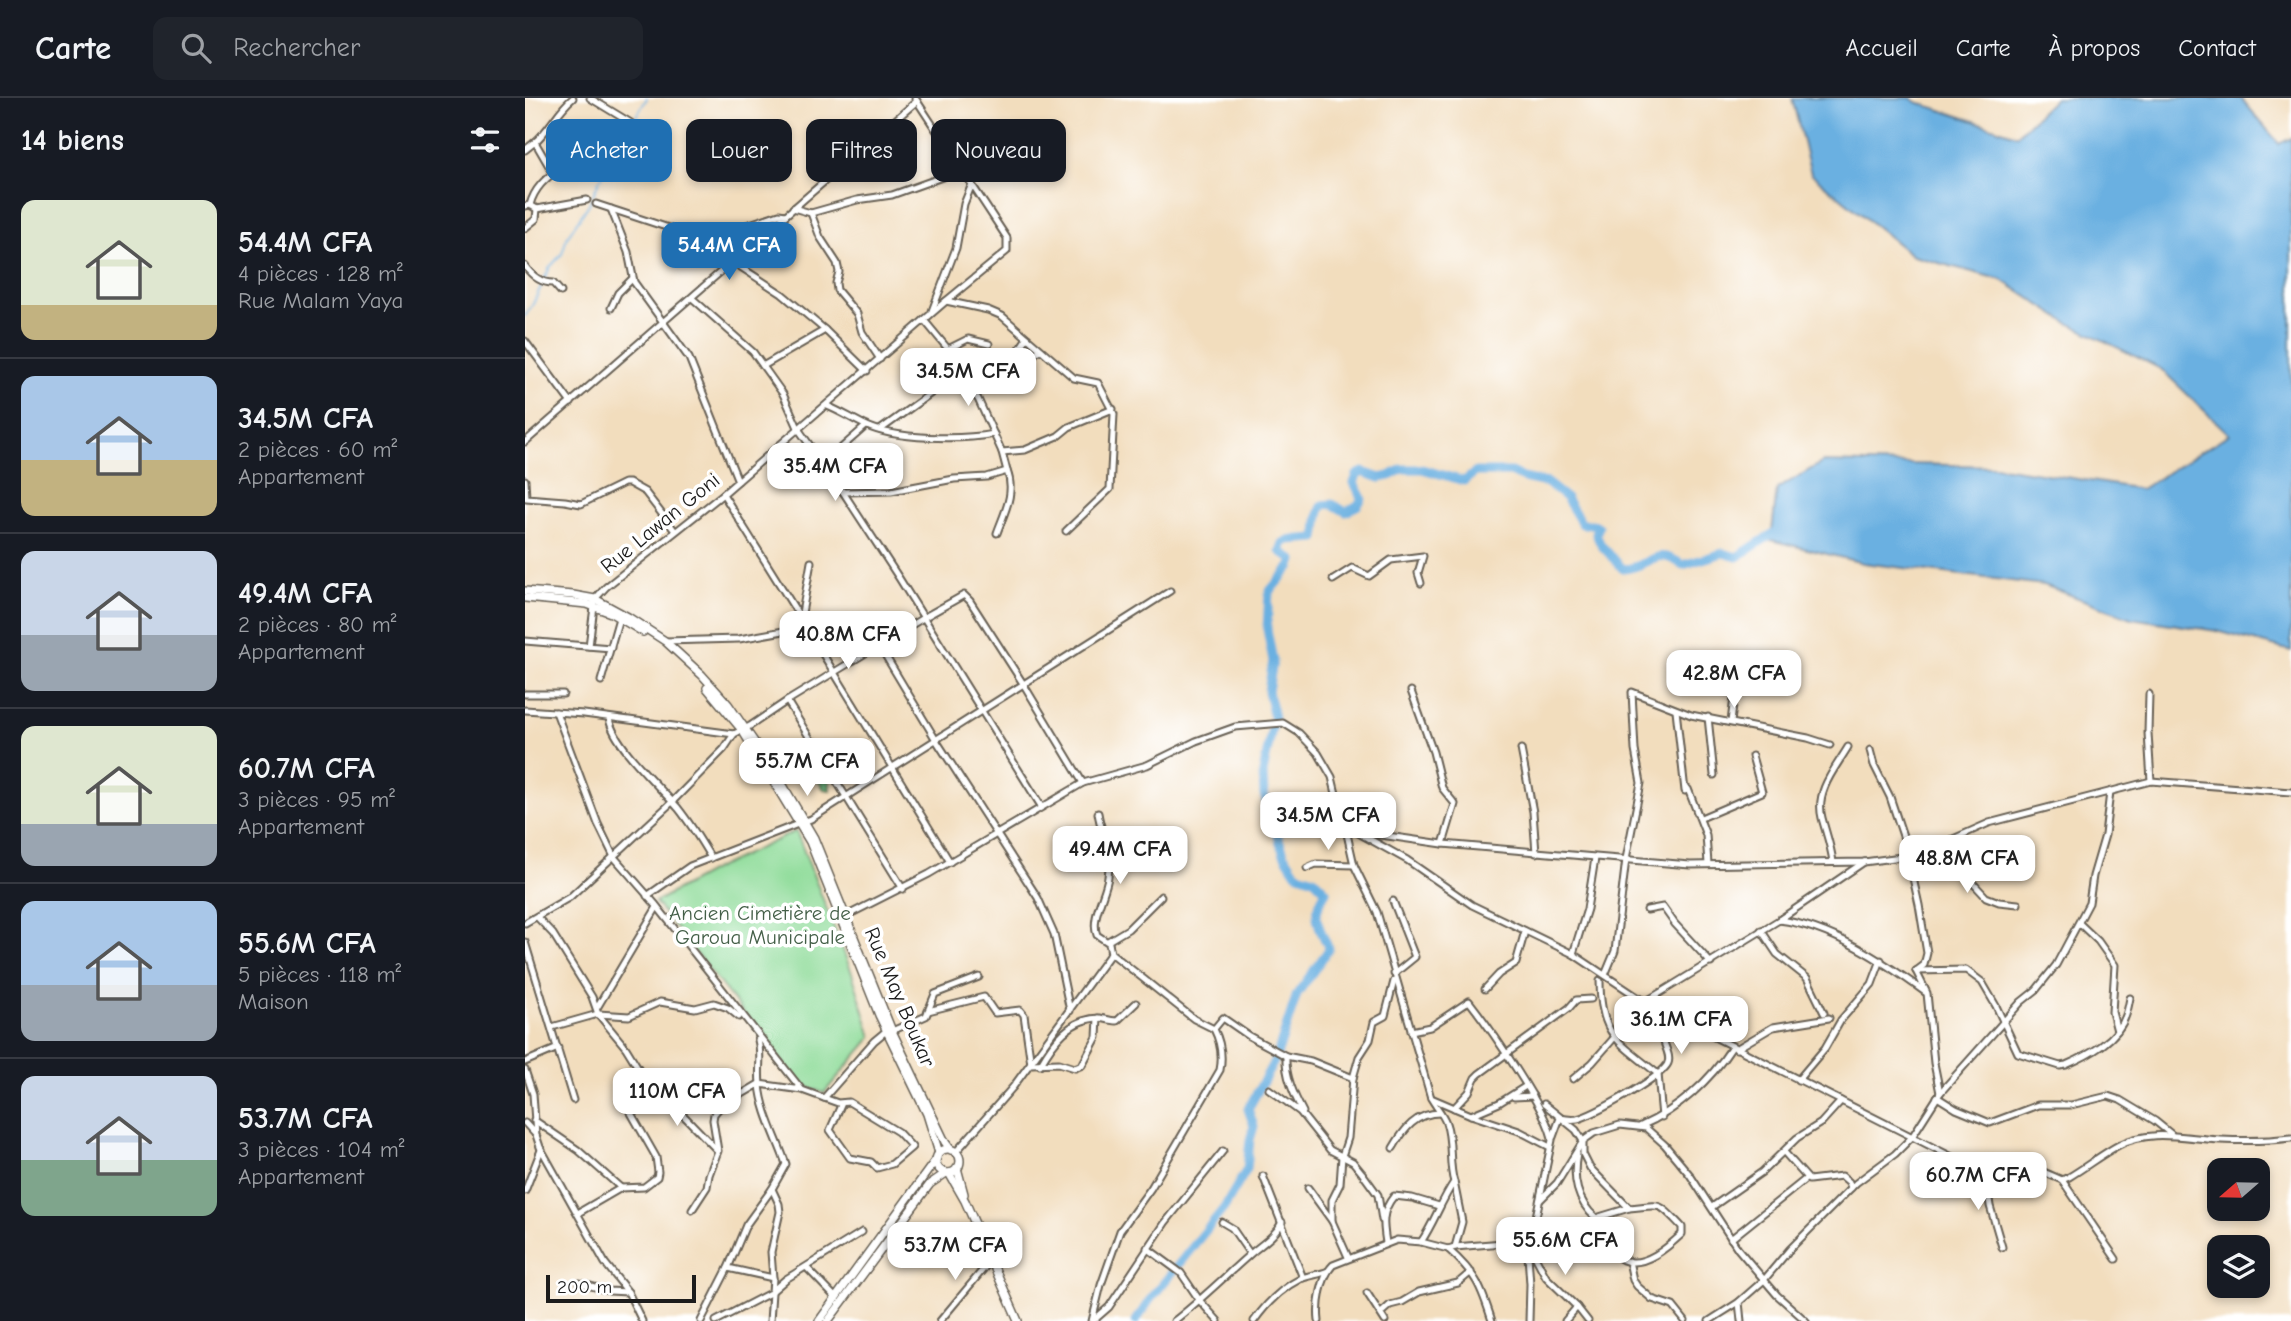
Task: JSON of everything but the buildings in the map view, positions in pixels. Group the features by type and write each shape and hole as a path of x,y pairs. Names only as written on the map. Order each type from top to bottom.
{"main road":[{"name":"Rue May Boukar","path":"525,591 573,595 628,617 665,641 711,684 740,731"},
{"name":"Rue May Boukar","path":"525,598 595,603 672,652 724,706 823,856 843,917 926,1115 938,1155"},
{"name":"Rue May Boukar","path":"889,1031 945,1142 953,1151"},
{"path":"819,1321 938,1155 945,1150 953,1151 959,1160 957,1168 965,1201"},
{"path":"938,1155 938,1167 947,1173 965,1201 1018,1321"},
{"path":"828,1321 930,1184 957,1168"}],"street":[{"path":"525,150 553,124 573,98"},
{"path":"590,98 624,119"},
{"path":"525,442 916,99 931,122"},
{"path":"535,142 546,161"},
{"path":"546,179 536,188 528,205 537,209 587,200"},
{"path":"793,208 811,213 857,200 900,193 931,182"},
{"path":"931,314 956,247 964,204 972,184"},
{"name":"Rue Lawan Goni","path":"595,603 606,587 723,494 1007,251 1007,238 972,184"},
{"path":"596,204 650,220 670,230 735,229 779,214 786,215"},
{"path":"525,228 536,219 537,209"},
{"path":"611,209 628,252 638,290 664,322 693,369 738,481"},
{"path":"811,213 820,237 837,263 837,290 857,314 862,332 880,359"},
{"path":"688,230 699,246 724,269"},
{"path":"733,262 782,293 867,371"},
{"path":"525,266 542,282 553,283 561,292"},
{"path":"611,308 618,293 633,278"},
{"path":"692,298 753,352 783,394 799,430 891,566 1041,806"},
{"path":"946,301 988,310 1002,316 1075,378 1098,383 1113,409 1110,489 1066,531"},
{"path":"924,320 948,349 960,374 978,399 1002,452 1011,492 997,533"},
{"path":"763,366 825,330"},
{"path":"1018,362 1018,351 1027,338"},
{"path":"948,349 968,339 989,344"},
{"path":"525,341 571,403"},
{"path":"880,430 960,374 992,364 1018,362 1041,350"},
{"path":"827,405 866,426 904,436 954,437 994,433"},
{"path":"1002,452 1025,450 1058,436 1069,427 1113,409"},
{"path":"823,464 866,426"},
{"path":"843,492 891,491 954,479 987,477 1007,471"},
{"path":"525,480 526,501 565,501 581,504 618,486 629,484 645,492 675,531"},
{"path":"723,494 950,862"},
{"path":"1333,580 1352,568 1369,576 1391,560 1423,556 1419,573 1421,583"},
{"path":"804,623 811,562"},
{"path":"647,896 684,870 802,823 1170,592"},
{"path":"525,923 571,897 672,802 740,731 964,595 968,597 1024,685 1083,783"},
{"path":"589,646 595,603"},
{"path":"601,681 619,618"},
{"path":"665,641 739,639 804,623 844,626 870,633 882,643 936,740 1038,898 1054,934 1070,1011"},
{"path":"525,641 611,648"},
{"path":"1731,722 1735,689"},
{"path":"1411,691 1433,752 1442,788 1455,804 1443,844"},
{"path":"1605,975 1615,951 1626,859 1641,779 1635,750 1632,692 1676,710 1830,745"},
{"path":"525,694 563,694"},
{"path":"2149,694 2151,781"},
{"path":"787,701 903,889"},
{"path":"525,710 740,731"},
{"path":"1676,710 1687,790 1706,835 1708,864"},
{"path":"556,712 614,857 802,1090"},
{"path":"1708,717 1714,775"},
{"path":"609,718 613,730 634,760 672,802 711,858"},
{"path":"843,917 903,889 1083,783 1147,765 1217,732 1250,724 1274,722 1292,727 1318,753 1332,777 1354,865 1377,912 1431,1098 1447,1124 1450,1168 1462,1222 1451,1248"},
{"path":"1833,862 1820,796 1848,747"},
{"path":"1521,749 1533,812 1536,853"},
{"path":"1870,750 1909,856 1927,953 1924,965 1916,971"},
{"path":"1701,818 1762,792 1752,756"},
{"path":"1357,831 1443,844 1595,858 1708,864 1864,862 1909,856 1947,844 1979,827 2151,781 2291,792"},
{"path":"1709,1321 1739,1302 1764,1280 1790,1249 1851,1188 1913,1137 1939,1095 2056,965 2090,899 2092,876 2105,835 2110,792"},
{"path":"1092,1321 1101,1285 1120,1231 1151,1188 1220,1070 1223,1058 1219,1038 1214,1029 1193,1019 1111,953 1108,941 1097,935 1094,927 1106,887 1109,866 1108,848 1098,813"},
{"path":"1344,822 1407,860 1462,899 1573,954 1643,1000 1968,1165 1985,1171 2032,1167 2062,1180 2116,1259"},
{"path":"1947,844 1957,866 1986,897 1999,902 2018,904"},
{"path":"1573,954 1587,909 1595,858"},
{"path":"1573,1079 1592,1063 1643,1000 1711,963 1864,862"},
{"path":"1307,868 1318,864 1354,865"},
{"path":"1108,941 1128,929 1161,896"},
{"path":"1332,1221 1332,1200 1340,1184 1353,1078 1359,1057 1370,1040 1374,1022 1385,1016 1394,977 1415,957 1393,901"},
{"path":"598,1011 657,907"},
{"path":"1647,911 1663,907 1711,963"},
{"path":"537,917 553,934 598,1011 626,1048 650,1087 718,1151"},
{"path":"1779,920 1793,921 1826,932 1881,960 1927,993"},
{"path":"2079,923 2098,941 2115,965 2112,1012 2117,1031"},
{"path":"1761,930 1777,954 1807,978 1824,1013"},
{"path":"1485,989 1499,974 1516,963 1525,932"},
{"path":"525,942 573,1100"},
{"path":"953,1151 1031,1064 1111,953"},
{"path":"1798,1080 1825,1048 1841,1020 1872,984 1881,960"},
{"path":"1916,971 1966,970 1982,982 1993,999 2018,1053 2060,1066 2094,1051 2117,1031 2127,1014 2130,998"},
{"path":"1916,971 1927,993 1939,1095 1956,1109 1990,1123 2038,1105 2071,1105 2108,1096 2131,1106 2171,1135"},
{"path":"824,1098 874,1041 889,1031 921,1020 926,1016 932,999 939,992 979,976"},
{"path":"1600,981 1601,1010 1614,1038 1658,1074 1662,1117"},
{"path":"928,1011 980,997 986,999 995,1013 1020,1010 1024,1015 1031,1064"},
{"path":"1454,1108 1472,1088 1475,1078 1576,1000 1591,999"},
{"path":"1411,1031 1430,1027 1469,1001 1532,1096 1550,1127 1552,1140"},
{"path":"552,1027 598,1011 629,1016 660,1002 695,1008 715,1003 728,1008 747,1023"},
{"path":"1040,1065 1069,1027 1078,1022 1098,1018 1117,1021 1136,1003"},
{"path":"1031,1064 1059,1063 1075,1068 1082,1065 1097,1037 1098,1018"},
{"path":"1214,1029 1223,1018 1286,1056 1311,1061 1353,1078"},
{"path":"1560,1118 1576,1119 1612,1103 1658,1074 1667,1066 1669,1060 1662,1034 1677,1018"},
{"path":"1539,1201 1557,1182 1584,1141 1594,1133 1614,1126 1641,1126 1662,1117 1704,1083 1734,1048 1773,1027 1829,1018"},
{"path":"701,1321 746,1225 786,1164 759,1084 761,1055 757,1036"},
{"path":"525,1062 558,1048"},
{"path":"1286,1056 1285,1067 1295,1097 1315,1132"},
{"path":"525,1070 533,1094 536,1135 541,1150 605,1263 628,1292 641,1320 650,1321"},
{"path":"692,1210 707,1187 718,1151 714,1114 720,1107 759,1084 802,1090 842,1103 849,1102 898,1132 912,1147 892,1164 877,1168 871,1162 850,1158 830,1130 842,1103"},
{"path":"1471,1115 1510,1097 1526,1086"},
{"path":"578,1213 621,1188 644,1187 657,1177 656,1157 631,1113 650,1087"},
{"path":"1269,1088 1300,1112 1330,1150 1353,1162 1374,1189 1381,1203 1386,1243"},
{"path":"1510,1097 1532,1096"},
{"path":"1431,1098 1520,1131 1550,1147"},
{"path":"1712,1207 1762,1172 1797,1138 1821,1123 1841,1101"},
{"path":"1544,1104 1576,1130 1584,1141 1583,1154 1590,1168 1629,1208"},
{"path":"1393,1147 1411,1123 1426,1114 1440,1113"},
{"path":"1529,1321 1530,1239 1550,1147 1560,1118"},
{"path":"534,1120 578,1150 621,1188"},
{"path":"525,1123 536,1135"},
{"path":"1641,1126 1651,1132 1683,1166 1731,1240 1777,1295 1806,1321"},
{"path":"2062,1180 2121,1144 2149,1136 2264,1141 2291,1138"},
{"path":"525,1191 541,1150"},
{"path":"1092,1321 1109,1307 1165,1223 1223,1151"},
{"path":"1578,1151 1574,1172 1577,1189 1584,1206 1596,1218"},
{"path":"1784,1152 1807,1178 1813,1180 1842,1176 1851,1188"},
{"path":"1985,1171 1990,1206 2002,1247"},
{"path":"1263,1176 1303,1278"},
{"path":"1731,1240 1807,1178"},
{"path":"1421,1242 1454,1182"},
{"path":"1308,1188 1332,1221 1348,1257"},
{"path":"770,1321 773,1278 771,1252 780,1212 772,1189"},
{"path":"1382,1220 1386,1207 1392,1198 1397,1196 1439,1206"},
{"path":"1254,1321 1286,1287 1303,1278 1327,1272 1337,1262 1386,1243 1402,1240 1451,1248 1530,1239 1554,1227 1587,1227 1596,1218 1629,1208 1657,1204 1683,1231 1655,1256 1629,1262 1622,1260 1598,1242 1587,1227"},
{"path":"1222,1222 1232,1228 1249,1254"},
{"path":"1174,1321 1201,1301 1249,1254 1277,1232 1282,1222"},
{"path":"716,1321 770,1293 786,1279 862,1232"},
{"path":"1530,1239 1546,1278 1588,1321"},
{"path":"1147,1248 1181,1273 1218,1321"},
{"path":"1451,1248 1482,1289 1492,1321"},
{"path":"940,1321 991,1260"},
{"path":"1629,1262 1637,1286 1651,1298 1673,1306 1685,1321"},
{"path":"728,1268 773,1278"},
{"path":"807,1268 836,1298"},
{"path":"1319,1321 1318,1310 1329,1269"},
{"path":"1381,1313 1389,1305 1402,1302 1419,1292 1458,1283 1471,1272"},
{"path":"580,1283 609,1291 628,1292"},
{"path":"1367,1293 1385,1321"},
{"path":"1739,1302 1741,1321"},
{"path":"1565,1321 1577,1307"}],"green space":[{"path":"807,742 817,762 820,759 829,771 830,790 824,789 816,778 817,774 813,772 804,745"},
{"name":"Ancien Cimetière de Garoua Municipale","path":"796,831 852,973 872,1037 824,1093 801,1085 655,902 715,869"}],"water":[{"path":"1792,98 1911,98 1916,102 2017,135 2055,98 2241,98 2279,144 2291,138 2291,651 2217,631 2131,618 2044,585 1863,563 1771,540 1777,489 1823,462 1995,466 2141,489 2229,434 2161,369 2066,322 2002,280 1913,256 1811,174"}],"waterway":[{"path":"525,316 550,267 562,254 567,237 589,204 599,181 647,98"},
{"path":"1136,1321 1224,1208 1247,1169 1254,1126 1248,1109 1276,1058 1297,994 1329,949 1317,920 1318,907 1326,891 1314,879 1296,873 1284,854 1264,795 1263,773 1274,718 1268,691 1273,661 1267,629 1269,592 1293,560 1280,551 1283,543 1288,540 1316,538 1323,505 1332,504 1346,512 1358,505 1362,498 1354,483 1357,475 1363,472 1380,478 1402,469 1422,469 1464,481 1476,472 1511,472 1523,478 1547,483 1566,498 1582,524 1599,527 1596,534 1601,545 1623,569 1658,557 1673,559 1683,565 1723,553 1737,557 1780,529"}]}
